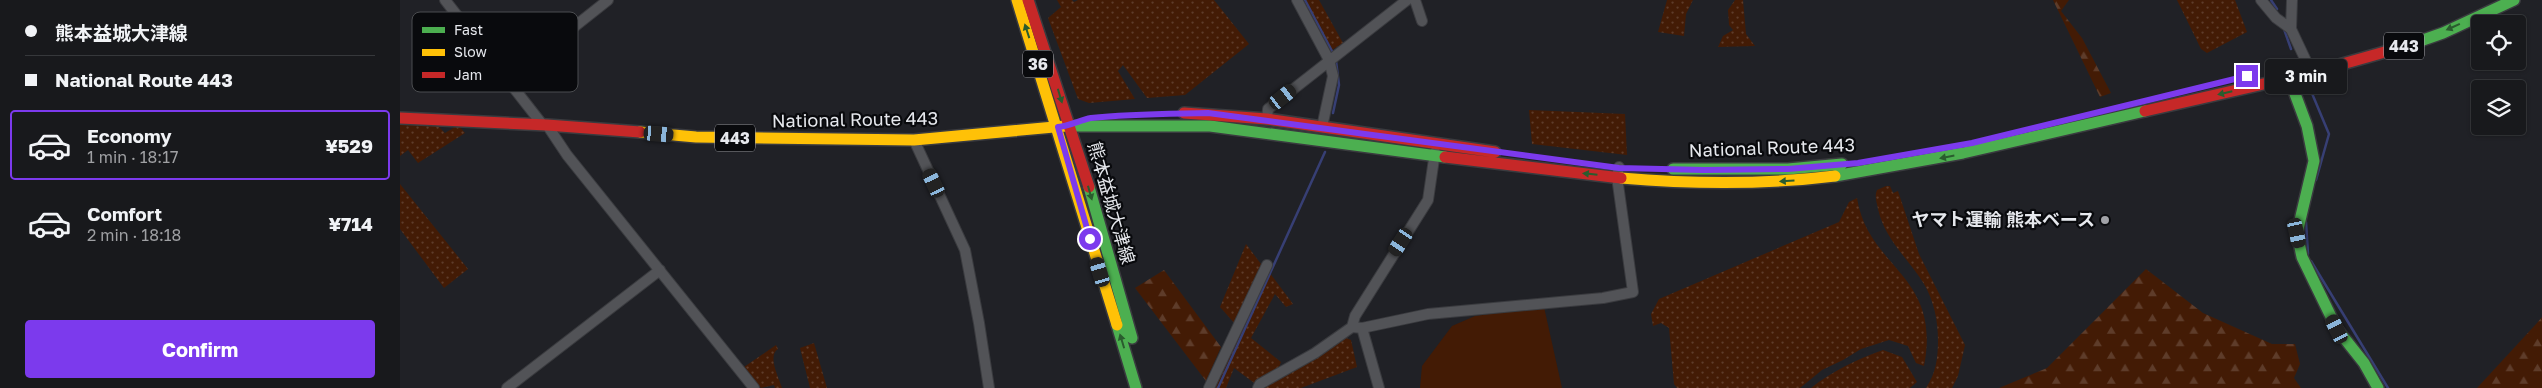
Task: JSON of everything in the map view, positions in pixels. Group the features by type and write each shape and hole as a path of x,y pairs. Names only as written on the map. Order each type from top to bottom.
{"main road":[{"name":"熊本益城大津線","path":"1017,0 1058,127 1136,388"},
{"name":"熊本益城大津線","path":"1028,0 1070,126 1146,388"},
{"name":"National Route 443","path":"2287,73 2307,63 2418,31 2488,0"},
{"name":"National Route 443","path":"400,118 545,125 696,137 914,140 1070,126 1090,128 1147,124 1205,125 1434,156 1618,172 1788,169 1858,163 1972,143 2287,73 2422,41 2514,0"},
{"path":"2287,73 2307,126 2314,161 2297,233 2302,257 2337,329 2364,363 2378,388"},
{"name":"National Route 443","path":"1172,114 1208,113 1267,119 1618,172"},
{"name":"National Route 443","path":"1070,126 1088,119 1146,114"}],"street":[{"path":"445,0 454,12"},
{"path":"578,24 608,0"},
{"path":"1297,0 1333,57 1333,76 1322,127"},
{"path":"1267,119 1268,109 1408,0"},
{"path":"1415,0 1422,21"},
{"path":"2261,0 2276,18 2291,29"},
{"path":"2292,0 2291,29 2307,63"},
{"path":"517,92 754,388"},
{"path":"914,140 965,250 989,388"},
{"path":"1379,388 1357,327 1360,308 1428,200 1436,144"},
{"path":"1258,388 1260,384 1357,327 1428,314 1603,298 1632,292 1618,172"},
{"path":"1209,388 1268,265"},
{"path":"507,388 660,270"}],"green space":[{"path":"1057,0 1072,0 1074,2 1078,0 1214,0 1249,44 1185,95 1147,98 1123,65 1118,71 1135,99 1089,103 1078,99 1048,18 1061,7"},
{"path":"1301,0 1319,0 1343,43 1329,52"},
{"path":"1667,0 1693,0 1686,14 1684,36 1658,32"},
{"path":"1735,0 1743,0 1746,34 1755,46 1718,47 1723,36 1733,30 1729,25 1728,10"},
{"path":"2053,0 2069,0 2061,11 2082,38 2111,93 2100,97"},
{"path":"2177,0 2235,0 2247,32 2207,53 2201,49"},
{"path":"1529,110 1625,114 1627,155 1532,144"},
{"path":"400,121 435,123 445,133 458,125 465,133 418,163 408,150 400,156"},
{"path":"400,184 468,269 444,288 400,229"},
{"path":"1890,186 1893,193 1898,191 1919,254 1965,345 1958,376 1952,388 1926,388 1932,377 1937,359 1936,318 1933,304 1924,284 1891,239 1881,220 1876,195 1877,190"},
{"path":"1857,198 1864,222 1875,241 1914,291 1923,311 1927,335 1924,366 1916,363 1908,346 1889,340 1861,349 1822,370 1800,388 1677,388 1674,384 1669,328 1661,323 1653,326 1651,314 1659,299 1839,222 1849,202"},
{"path":"1246,244 1261,264 1260,272 1235,324 1220,307"},
{"path":"2146,269 2203,313 2272,344 2295,344 2300,364 2294,378 2301,388 1999,388 2047,368"},
{"path":"1164,270 1221,347 1206,381 1135,288"},
{"path":"1269,272 1293,304 1286,307 1275,294 1251,338 1281,362 1278,370 1316,357 1346,338 1351,340 1357,367 1301,388 1261,388 1234,368 1226,388 1213,388"},
{"path":"1544,307 1562,388 1420,388 1422,366 1452,326 1475,316"},
{"path":"2542,317 2542,388 2477,388 2537,323"},
{"path":"814,343 827,388 810,388 800,348"},
{"path":"776,345 778,349 775,352 774,362 782,388 775,388 774,385 761,388 744,367"},
{"path":"1883,350 1902,357 1917,382 1910,388 1811,388 1845,366"}],"waterway":[{"path":"1305,0 1333,53"},
{"path":"2271,0 2277,9"},
{"path":"2284,29 2291,49"},
{"path":"1333,113 1339,85 1336,61"},
{"path":"2311,91 2329,134 2316,180"},
{"path":"1218,388 1325,152"},
{"path":"2306,222 2308,254"},
{"path":"2311,261 2388,388"}],"traffic: fast":[{"path":"2406,46 2443,33 2514,0"},
{"path":"2285,67 2307,126 2314,161 2297,233 2302,257 2337,329 2364,363 2378,388"},
{"path":"1835,176 1963,153 2145,111"},
{"path":"1065,126 1210,126 1445,157"},
{"path":"1673,169 1788,169 1842,164"},
{"path":"1089,187 1132,338"},
{"path":"1117,325 1136,388"}],"traffic: slow":[{"path":"1017,0 1117,325"},
{"path":"640,132 696,137 914,140 1065,126"},
{"path":"1621,178 1728,183 1835,176"}],"traffic: jam":[{"path":"1028,0 1089,187"},
{"path":"2145,111 2307,74 2406,46"},
{"path":"1184,113 1267,119 1495,152"},
{"path":"400,118 547,125 640,132"},
{"path":"1445,157 1621,178"}],"place":[{"name":"ヤマト運輸 熊本ベース","path":"2105,220"}],"route":[{"path":"1090,239 1058,127 1070,126 1088,119 1146,114 1208,113 1267,119 1514,155 1619,168 1788,169 1858,163 1972,143 2247,76"}]}
